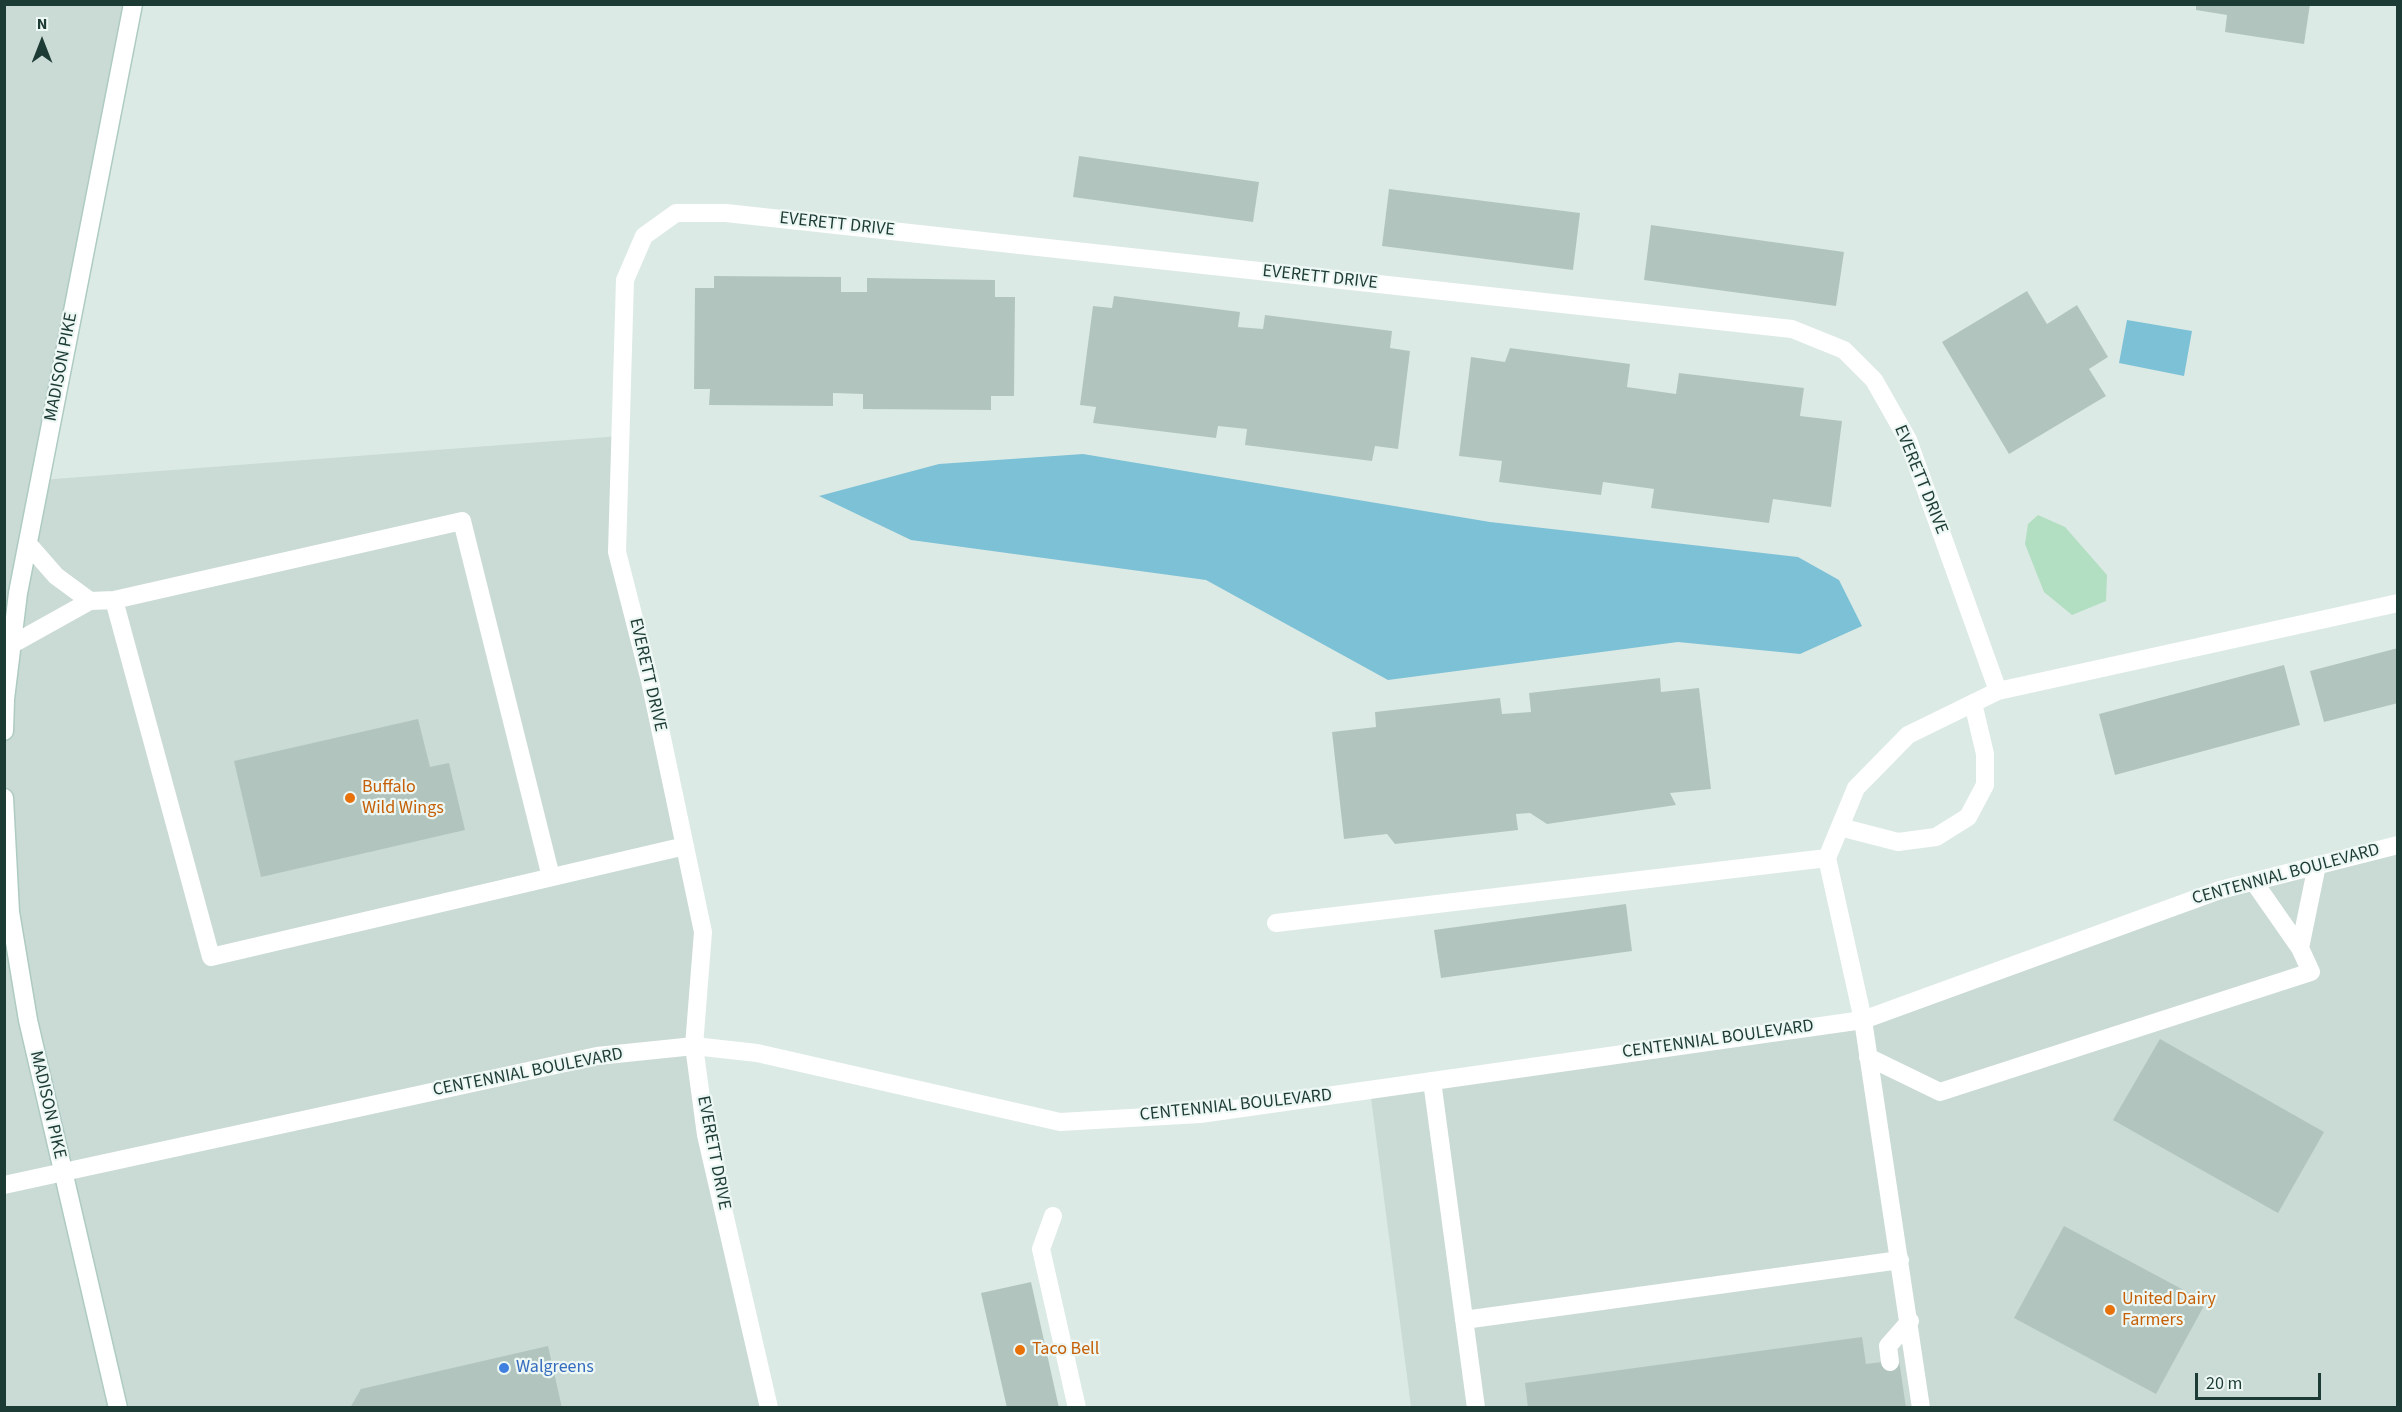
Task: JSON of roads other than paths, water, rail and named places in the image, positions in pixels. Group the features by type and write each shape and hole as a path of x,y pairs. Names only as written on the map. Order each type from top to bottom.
{"street":[{"name":"MADISON PIKE","path":"4,731 11,645 28,544 133,4"},
{"name":"EVERETT DRIVE","path":"769,1407 706,1134 694,1046 703,932 650,681 617,552 624,280 644,236 676,213 737,214 1792,329 1844,350 1874,380 1897,420 1908,441 1998,691"},
{"path":"11,645 90,601 114,600 462,521 551,877"},
{"path":"28,544 56,576 90,601"},
{"path":"114,600 211,957 685,846"},
{"path":"1922,1407 1863,1020 1827,858 1856,788 1908,735 1998,691 2397,603"},
{"path":"1840,827 1898,842 1936,837 1968,817 1985,785 1985,754 1973,703"},
{"name":"MADISON PIKE","path":"4,798 10,912 28,1020 118,1407"},
{"name":"CENTENNIAL BOULEVARD","path":"4,1185 597,1056 694,1046 757,1053 1060,1122 1200,1114 1863,1020 2220,890 2397,845"},
{"path":"1276,923 1827,858"},
{"path":"2300,948 2317,866"},
{"path":"1868,1057 1940,1092 2311,972 2300,948 2254,882"},
{"path":"1432,1081 1476,1407"},
{"path":"1053,1216 1041,1249 1077,1407"},
{"path":"1464,1320 1900,1260"},
{"path":"1890,1362 1888,1346 1910,1321"}],"water":[{"path":"2127,320 2192,331 2184,376 2119,363"},
{"path":"1083,454 1490,522 1798,557 1839,580 1862,626 1800,654 1678,642 1388,680 1206,580 911,540 819,496 939,464"}],"place":[{"name":"Buffalo Wild Wings","path":"350,798"},
{"name":"United Dairy Farmers","path":"2110,1310"},
{"name":"Taco Bell","path":"1020,1350"},
{"name":"Walgreens","path":"504,1368"}]}
